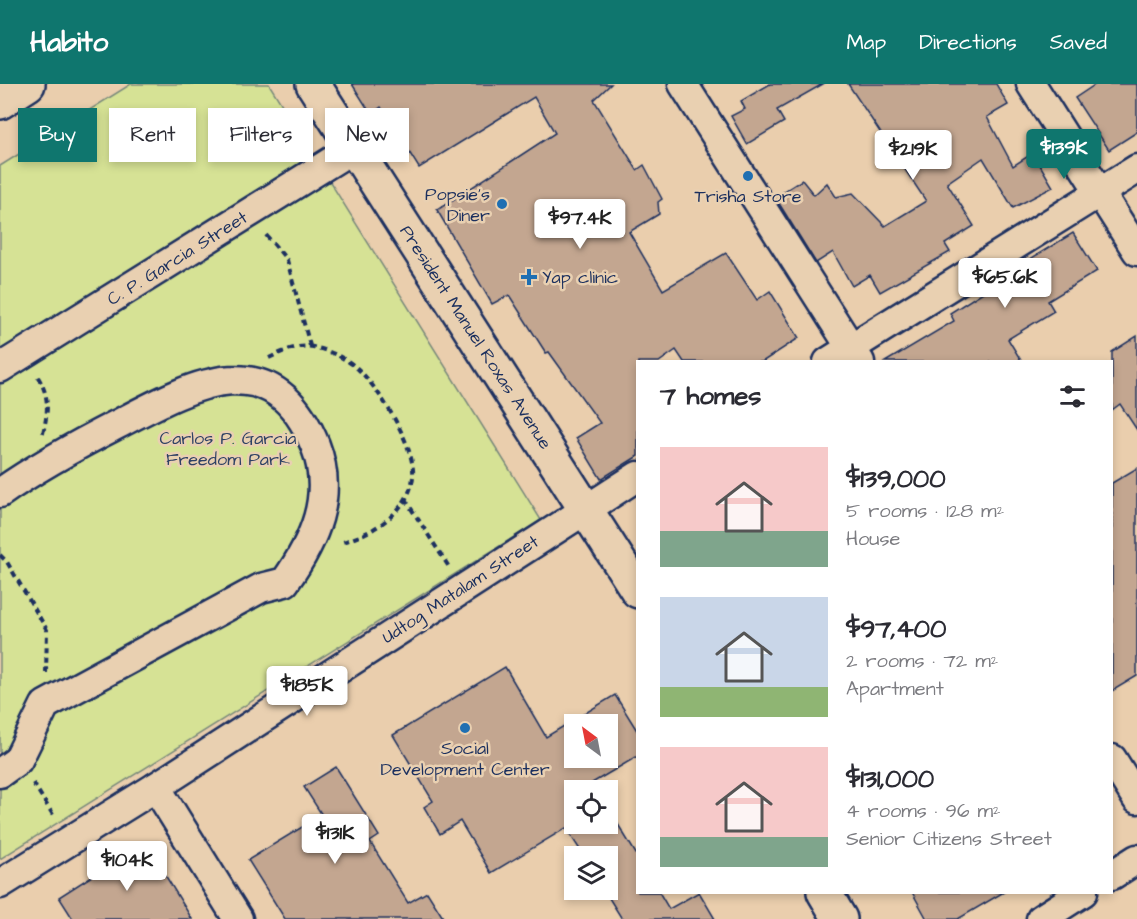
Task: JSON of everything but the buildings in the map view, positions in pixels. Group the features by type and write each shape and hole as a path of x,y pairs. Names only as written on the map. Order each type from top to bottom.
{"main road":[{"path":"0,102 28,84"},
{"name":"President Manuel Roxas Avenue","path":"313,84 329,108"},
{"name":"President Manuel Roxas Avenue","path":"365,162 636,588"},
{"path":"825,894 840,919"}],"street":[{"path":"682,84 846,357 1137,169"},
{"path":"1031,84 1137,251"},
{"name":"C. P. Garcia Street","path":"0,369 331,162"},
{"path":"0,493 37,466 178,393 216,380 243,379 266,385 287,399 306,423 317,451 323,480 318,521 306,552 285,582 261,588 45,705 9,766"},
{"name":"Udtog Matalam Street","path":"0,884 156,787 586,507 636,477"},
{"path":"1113,761 1137,799"},
{"path":"156,787 238,919"},
{"path":"1113,874 1137,859"},
{"path":"1041,919 1080,894"}],"path":[{"path":"249,213 287,260 310,346"},
{"path":"243,379 266,359 287,349 310,346 332,352 357,368 372,385 395,422 409,453 413,477 405,499 382,525 356,539 306,552"},
{"path":"24,353 45,388 49,408 37,466"},
{"path":"405,499 463,587"},
{"path":"0,555 7,562 47,630 45,705"},
{"path":"9,766 70,840"}],"green space":[{"name":"Carlos P. Garcia Freedom Park","path":"131,84 269,84 284,108 208,108 208,162 313,162 313,155 541,520 0,859 0,166 18,155 18,162 97,162 97,108 93,108"}],"place":[{"name":"Trisha Store","path":"748,176"},
{"name":"Popsie's Diner","path":"502,204"},
{"name":"Yap clinic","path":"529,277"},
{"name":"Social Development Center","path":"465,728"}]}
